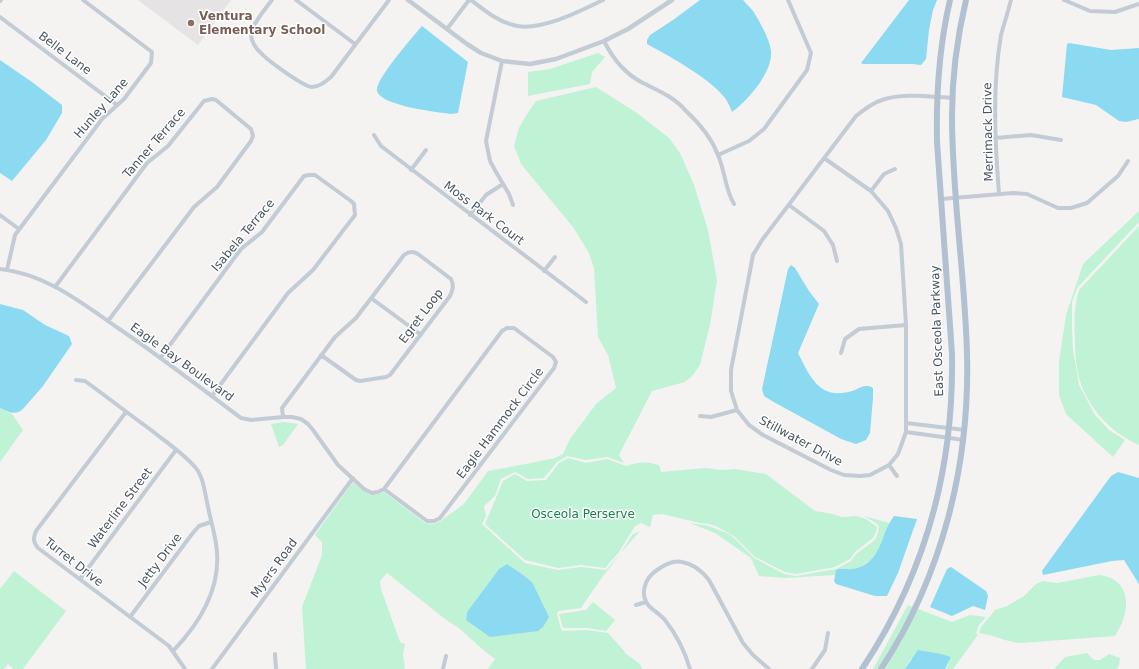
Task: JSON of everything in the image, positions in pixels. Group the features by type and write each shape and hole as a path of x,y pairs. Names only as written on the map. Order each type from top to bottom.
{"main road":[{"name":"East Osceola Parkway","path":"862,669 894,616 915,568 935,509 948,438 952,354 937,142 937,97 940,57 950,0"},
{"path":"881,669 909,621 936,558 957,485 964,440 967,404 967,352 952,132 956,56 966,0"}],"street":[{"name":"Hunley Lane","path":"7,270 15,235 19,229 102,119 124,99 152,63 152,52 83,0"},
{"path":"272,0 257,21 251,34 254,45 261,53 301,83 311,87 321,85 331,77 389,0"},
{"path":"296,0 355,44"},
{"path":"408,0 482,53 502,61 530,64 556,59 604,42 628,29 672,0"},
{"path":"447,29 470,0 494,17 514,26 530,27 565,18 603,0"},
{"path":"718,155 749,141 764,129 807,70 811,53 788,0"},
{"name":"Merrimack Drive","path":"999,194 995,138 995,97 1002,35 1011,0"},
{"path":"1066,1 1090,11 1115,12 1139,4"},
{"name":"Belle Lane","path":"0,17 117,105"},
{"path":"604,42 612,57 624,69 642,82 664,93 685,109 703,130 718,155 727,183 728,195 734,204"},
{"path":"502,61 486,141 490,161 509,194 513,205"},
{"name":"Stillwater Drive","path":"824,158 872,191 888,211 896,228 901,244 906,325 906,432 898,454 889,465 870,475 844,475 831,470 763,435 749,425 737,410 731,391 732,370 754,255 762,240 790,205 824,158 856,116 869,106 884,99 896,97 953,98"},
{"name":"Tanner Terrace","path":"55,287 148,164 168,146 204,101 212,99 216,100 251,129 253,136 252,141 217,187 194,207 108,321"},
{"name":"Moss Park Court","path":"374,135 381,146 411,170 586,302"},
{"path":"995,138 1031,135 1061,140"},
{"path":"411,170 426,150"},
{"path":"941,199 1013,193 1027,194 1058,208 1071,208 1087,203 1118,176 1128,162"},
{"path":"872,191 884,174 895,169"},
{"name":"Isabela Terrace","path":"161,357 241,249 262,232 304,176 315,175 351,201 354,204 355,215 313,270 288,293 212,396"},
{"path":"470,215 486,195 503,184"},
{"path":"790,205 824,231 833,245 837,261"},
{"path":"0,215 19,229"},
{"name":"Egret Loop","path":"283,417 282,408 321,355 335,337 356,318 404,255 408,252 418,254 451,279 454,285 450,296 390,375 360,381 356,380 321,355"},
{"path":"544,271 556,257"},
{"name":"Eagle Bay Boulevard","path":"0,269 28,275 66,292 161,357 241,418 251,420 292,417 301,419 308,424 342,469 353,478"},
{"path":"371,298 420,334"},
{"path":"841,353 845,339 859,329 906,325"},
{"name":"Eagle Hammock Circle","path":"507,328 514,328 553,357 556,362 554,368 440,518 434,521 427,521 384,489 502,331 507,328"},
{"path":"76,380 86,381 176,450 197,469 202,479 217,553 217,568 214,590 203,614 182,642 173,651"},
{"path":"700,416 711,417 737,410"},
{"name":"Turret Drive","path":"126,412 36,531 34,542 38,548 169,646 185,669"},
{"path":"906,423 965,430"},
{"path":"906,432 964,440"},
{"name":"Waterline Street","path":"80,578 176,450"},
{"path":"889,465 897,476"},
{"path":"353,478 364,489 372,493 384,489"},
{"name":"Myers Road","path":"212,669 353,478"},
{"name":"Jetty Drive","path":"130,617 199,526 211,522"},
{"path":"690,669 686,657 673,632 664,620 646,602 644,594 644,585 653,572 664,565 678,561 691,563 709,580 743,644 769,669"},
{"path":"636,605 646,602"},
{"path":"812,669 825,650 828,633"},
{"path":"275,654 276,669"},
{"path":"443,669 446,656"}],"shaded area":[{"name":"Ventura Elementary School","path":"138,0 231,0 198,45"}],"green space":[{"path":"598,53 605,57 592,72 590,84 528,96 528,72 550,69"},
{"path":"596,87 637,113 669,138 680,153 694,185 708,230 717,280 710,325 700,365 693,375 685,382 652,391 619,455 624,463 607,457 586,460 567,456 557,462 544,478 528,479 515,472 501,479 495,496 484,506 486,516 482,524 525,563 558,570 581,567 606,570 620,555 581,608 558,611 557,614 561,629 563,631 587,630 608,633 625,653 640,664 642,669 488,669 495,659 460,629 387,573 380,581 381,589 400,642 405,644 403,655 405,669 306,669 302,607 322,555 322,542 315,535 353,482 367,493 375,495 384,492 425,523 434,524 464,504 488,471 555,458 563,454 570,439 596,404 616,388 608,355 598,337 594,268 589,253 573,227 521,164 514,146 519,128 536,101","holes":["507,564 532,582 466,620 467,612 499,569"]},
{"path":"1139,211 1139,222 1077,288 1072,302 1073,350 1079,385 1095,415 1109,430 1125,440 1113,457 1066,414 1059,395 1059,362 1066,315 1083,264"},
{"path":"1139,226 1139,445 1110,427 1099,415 1087,397 1079,379 1074,326 1075,308 1079,290"},
{"path":"0,408 12,414 23,430 0,462"},
{"path":"284,422 298,424 283,445 279,447 271,424"},
{"name":"Osceola Perserve","path":"568,458 586,463 607,459 626,466 638,463 650,463 659,465 661,472 705,468 722,470 735,469 766,474 815,511 841,517 856,516 866,519 877,527 876,532 873,538 855,552 850,559 835,567 796,574 785,572 755,557 735,537 716,526 662,514 653,515 650,527 641,523 635,526 619,552 605,568 581,565 558,568 525,560 485,524 503,481 515,474 527,481 546,480 559,463"},
{"path":"864,516 889,523 878,551 868,562 855,569 836,570 835,575 785,578 759,576 751,558 715,533 690,523 709,526 727,533 754,558 784,574 796,576 836,569 851,561 856,554 875,540 879,527 876,523"},
{"path":"640,531 622,552 632,535"},
{"path":"14,571 66,611 23,669 14,669 8,664 4,669 0,669 0,589"},
{"path":"1099,575 1110,578 1118,583 1123,590 1126,599 1124,618 1115,636 1021,643 979,633 981,627 995,610 1007,606 1024,596 1036,584 1043,581 1057,583"},
{"path":"593,602 615,620 606,631 587,628 563,628 559,614 586,610"},
{"path":"908,605 913,607 895,641 878,669 873,669"},
{"path":"918,609 952,622 970,615 986,617 979,625 976,633 978,635 953,669 945,669 948,665 950,657 911,659 905,669 885,669"},
{"path":"1087,653 1094,660 1100,660 1109,654 1120,658 1119,665 1117,669 1054,669 1065,657"}],"water":[{"path":"700,0 743,0 753,11 770,46 771,59 764,76 752,93 732,112 725,98 710,83 689,68 647,44 647,40 650,35"},
{"path":"909,0 937,0 933,10 929,30 926,59 921,65 861,63"},
{"path":"422,26 468,62 458,113 451,114 434,112 398,104 388,101 377,91 378,86 388,68"},
{"path":"1069,43 1111,50 1139,48 1139,119 1126,122 1119,121 1096,105 1062,97 1067,44"},
{"path":"0,60 62,105 62,113 46,140 12,181 0,173"},
{"path":"791,265 795,268 819,304 798,353 813,379 825,390 834,393 843,393 866,386 873,388 870,433 866,440 856,444 841,439 764,396 762,389 788,269"},
{"path":"0,304 23,310 45,325 69,336 72,344 43,386 23,409 15,413 0,408"},
{"path":"1118,472 1139,478 1139,584 1124,560 1112,561 1043,575 1042,571 1044,568 1111,476"},
{"path":"894,516 917,519 898,573 887,596 875,596 836,584 834,581 836,570 857,568 866,564 872,559 876,554"},
{"path":"507,564 532,582 549,617 543,627 538,631 490,637 466,620 467,612 499,569"},
{"path":"951,567 986,591 988,596 985,610 973,606 952,616 930,607 947,569"},
{"path":"918,650 951,657 945,669 905,669"}],"place":[{"name":"Ventura Elementary School","path":"191,23"}]}
